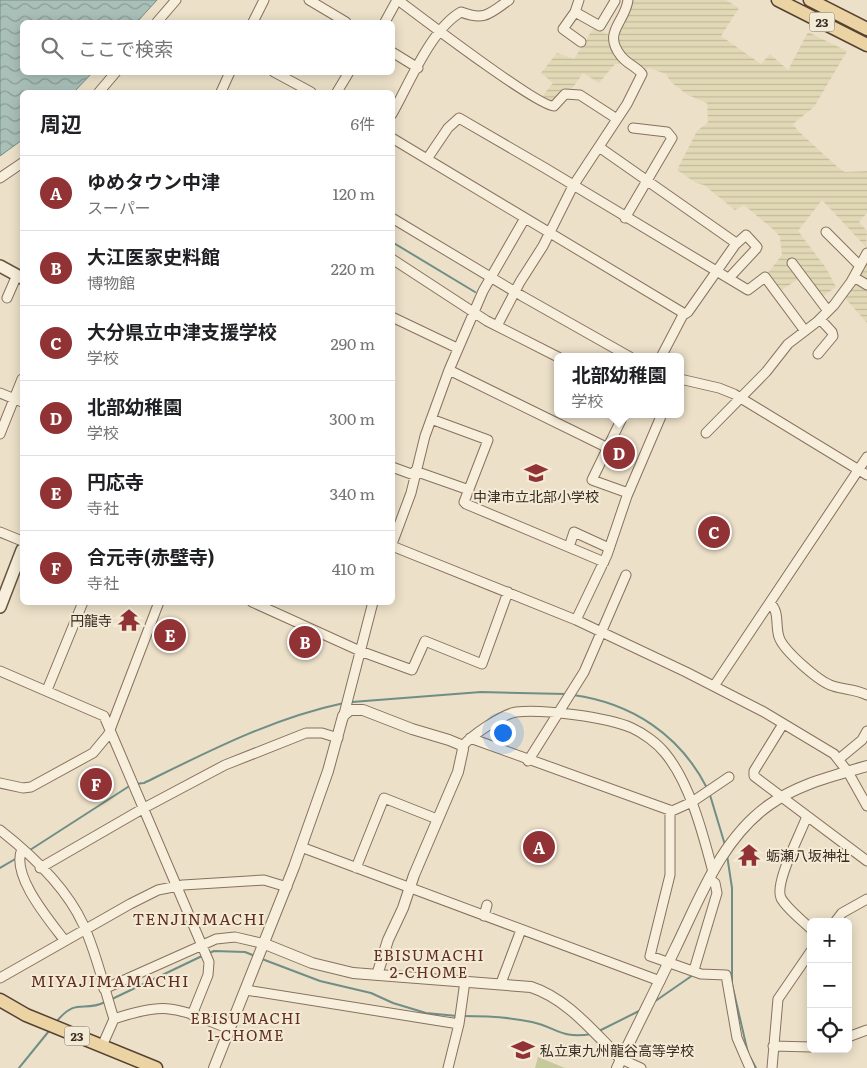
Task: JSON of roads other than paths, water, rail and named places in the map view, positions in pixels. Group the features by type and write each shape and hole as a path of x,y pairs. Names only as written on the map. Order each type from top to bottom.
{"main road":[{"name":"23","path":"778,0 865,42"},
{"name":"23","path":"810,0 867,29"},
{"path":"0,266 20,277"},
{"path":"0,607 20,555"},
{"name":"23","path":"0,1000 26,1015 156,1068"}],"street":[{"path":"159,20 176,0"},
{"path":"254,20 264,0"},
{"path":"308,0 343,20"},
{"path":"386,20 397,0 439,33 492,67 535,99 548,106 557,104 565,94 575,94 617,119"},
{"path":"395,109 448,21 461,12 473,17 482,17 509,0"},
{"path":"579,0 575,12 563,31 581,42"},
{"path":"496,326 542,246 573,186 617,119 642,74 620,54 613,40 628,0"},
{"path":"575,12 600,26 616,1"},
{"path":"395,54 418,68"},
{"path":"101,90 113,75"},
{"path":"222,90 229,75"},
{"path":"280,75 307,90"},
{"path":"338,90 347,75"},
{"path":"427,159 448,128 458,118 748,290 765,276 805,331"},
{"path":"625,218 648,181 672,136 667,132 633,128"},
{"path":"395,140 684,313"},
{"path":"599,147 736,244"},
{"path":"0,178 20,164"},
{"path":"395,537 411,493 414,473 431,419 457,348 473,312 525,218"},
{"path":"395,220 623,353"},
{"path":"826,232 860,266"},
{"path":"663,353 684,313 688,312 736,244 746,235 757,247 729,278"},
{"path":"706,434 741,398 785,347 828,311 854,277 867,253"},
{"path":"395,261 496,326 554,355"},
{"path":"792,263 828,311"},
{"path":"7,298 20,277"},
{"path":"854,277 867,285"},
{"path":"395,319 457,348"},
{"path":"818,354 833,336 832,332 820,319"},
{"path":"449,370 608,448"},
{"path":"684,380 719,388 741,398 867,475"},
{"path":"0,393 18,400 0,434"},
{"path":"622,418 592,480 628,494"},
{"path":"576,620 604,562 628,494 660,418"},
{"path":"431,419 488,440 469,490 466,504 604,562"},
{"path":"714,686 867,457"},
{"path":"395,467 469,490"},
{"path":"0,532 20,540"},
{"path":"569,547 574,532 609,548"},
{"path":"395,546 576,620 714,686 784,724 839,759 867,806"},
{"path":"528,761 578,683 626,575"},
{"path":"259,605 360,651 412,670 425,641 482,664 508,592"},
{"path":"770,604 775,610 778,636 785,648 824,682 834,686 856,689 867,695"},
{"path":"47,690 82,605"},
{"path":"0,783 26,788 31,787 93,753 101,745 110,729 158,605"},
{"path":"214,1068 302,847 338,738 372,605"},
{"path":"0,671 104,716 202,944 209,970 192,1015"},
{"path":"343,718 347,711 363,710 412,729 450,740 462,747"},
{"path":"377,975 388,940 460,765 462,747 470,738 513,713 557,713 622,724 639,732 666,753 692,802 711,875 715,883 716,892 697,971"},
{"path":"784,724 753,774 755,778 867,861"},
{"path":"839,759 862,740 867,731"},
{"path":"40,868 144,808 225,765 298,736 318,732 338,738"},
{"path":"470,738 528,761 670,810 678,809 692,802 730,777"},
{"path":"619,1064 711,875 727,848 742,829 758,813 781,797 812,783 867,766"},
{"path":"356,868 384,798 437,820"},
{"path":"670,810 670,874 650,956 697,971 726,976 737,1038 750,1068"},
{"path":"807,816 782,879 780,893 784,902 807,925"},
{"path":"0,830 22,849 67,896 86,929 114,1019 102,1046"},
{"path":"302,847 409,889 660,981"},
{"path":"22,849 20,864 28,887 65,941"},
{"path":"0,978 138,899 158,890 177,886 264,880 287,886"},
{"path":"838,918 842,913 867,899"},
{"path":"484,916 487,905"},
{"path":"501,983 521,930"},
{"path":"104,989 202,944 221,938 235,937 264,944 322,966 353,973 501,983 531,987 552,996 594,1033 619,1064 641,1068"},
{"path":"772,1068 778,1000 807,957"},
{"path":"448,1068 465,981"},
{"path":"246,990 459,1019"},
{"path":"114,1019 158,1007 175,1008 230,1029"},
{"path":"852,1036 867,1030"},
{"path":"773,1046 807,1047"}],"water":[{"path":"0,0 157,0 139,20 20,20 20,75 90,75 76,90 20,90 20,141 0,156"}],"waterway":[{"path":"395,244 475,292"},
{"path":"352,702 481,692 566,694"},
{"path":"573,695 615,705 652,725 683,752 707,788"},
{"path":"135,784 144,783 267,726 318,709 344,703"},
{"path":"30,850 131,785"},
{"path":"710,795 725,845"},
{"path":"727,855 732,888 732,984 748,1053"},
{"path":"0,868 17,858"},
{"path":"209,953 214,951 245,952 255,956"},
{"path":"112,999 202,956"},
{"path":"262,959 320,981 371,993 393,1003 426,1013 457,1016"},
{"path":"654,1002 693,975"},
{"path":"57,1021 75,1007 91,1006 105,1002"},
{"path":"599,1031 639,1011"},
{"path":"462,1016 515,1019 541,1024 566,1034 592,1034"},
{"path":"19,1068 49,1031"},
{"path":"750,1057 756,1068"}],"place":[{"name":"北部幼稚園","path":"619,453"},
{"name":"中津市立北部小学校","path":"536,473"},
{"name":"大分県立中津支援学校","path":"714,532"},
{"name":"円龍寺","path":"129,620"},
{"name":"円応寺","path":"170,635"},
{"name":"大江医家史料館","path":"305,642"},
{"name":"合元寺(赤壁寺)","path":"96,784"},
{"name":"ゆめタウン中津","path":"539,847"},
{"name":"蛎瀬八坂神社","path":"749,855"},
{"name":"私立東九州龍谷高等学校","path":"523,1050"}],"district":[{"name":"TENJINMACHI","path":"199,918"},
{"name":"EBISUMACHI 2-CHOME","path":"429,962"},
{"name":"MIYAJIMAMACHI","path":"110,980"},
{"name":"EBISUMACHI 1-CHOME","path":"246,1026"}]}
